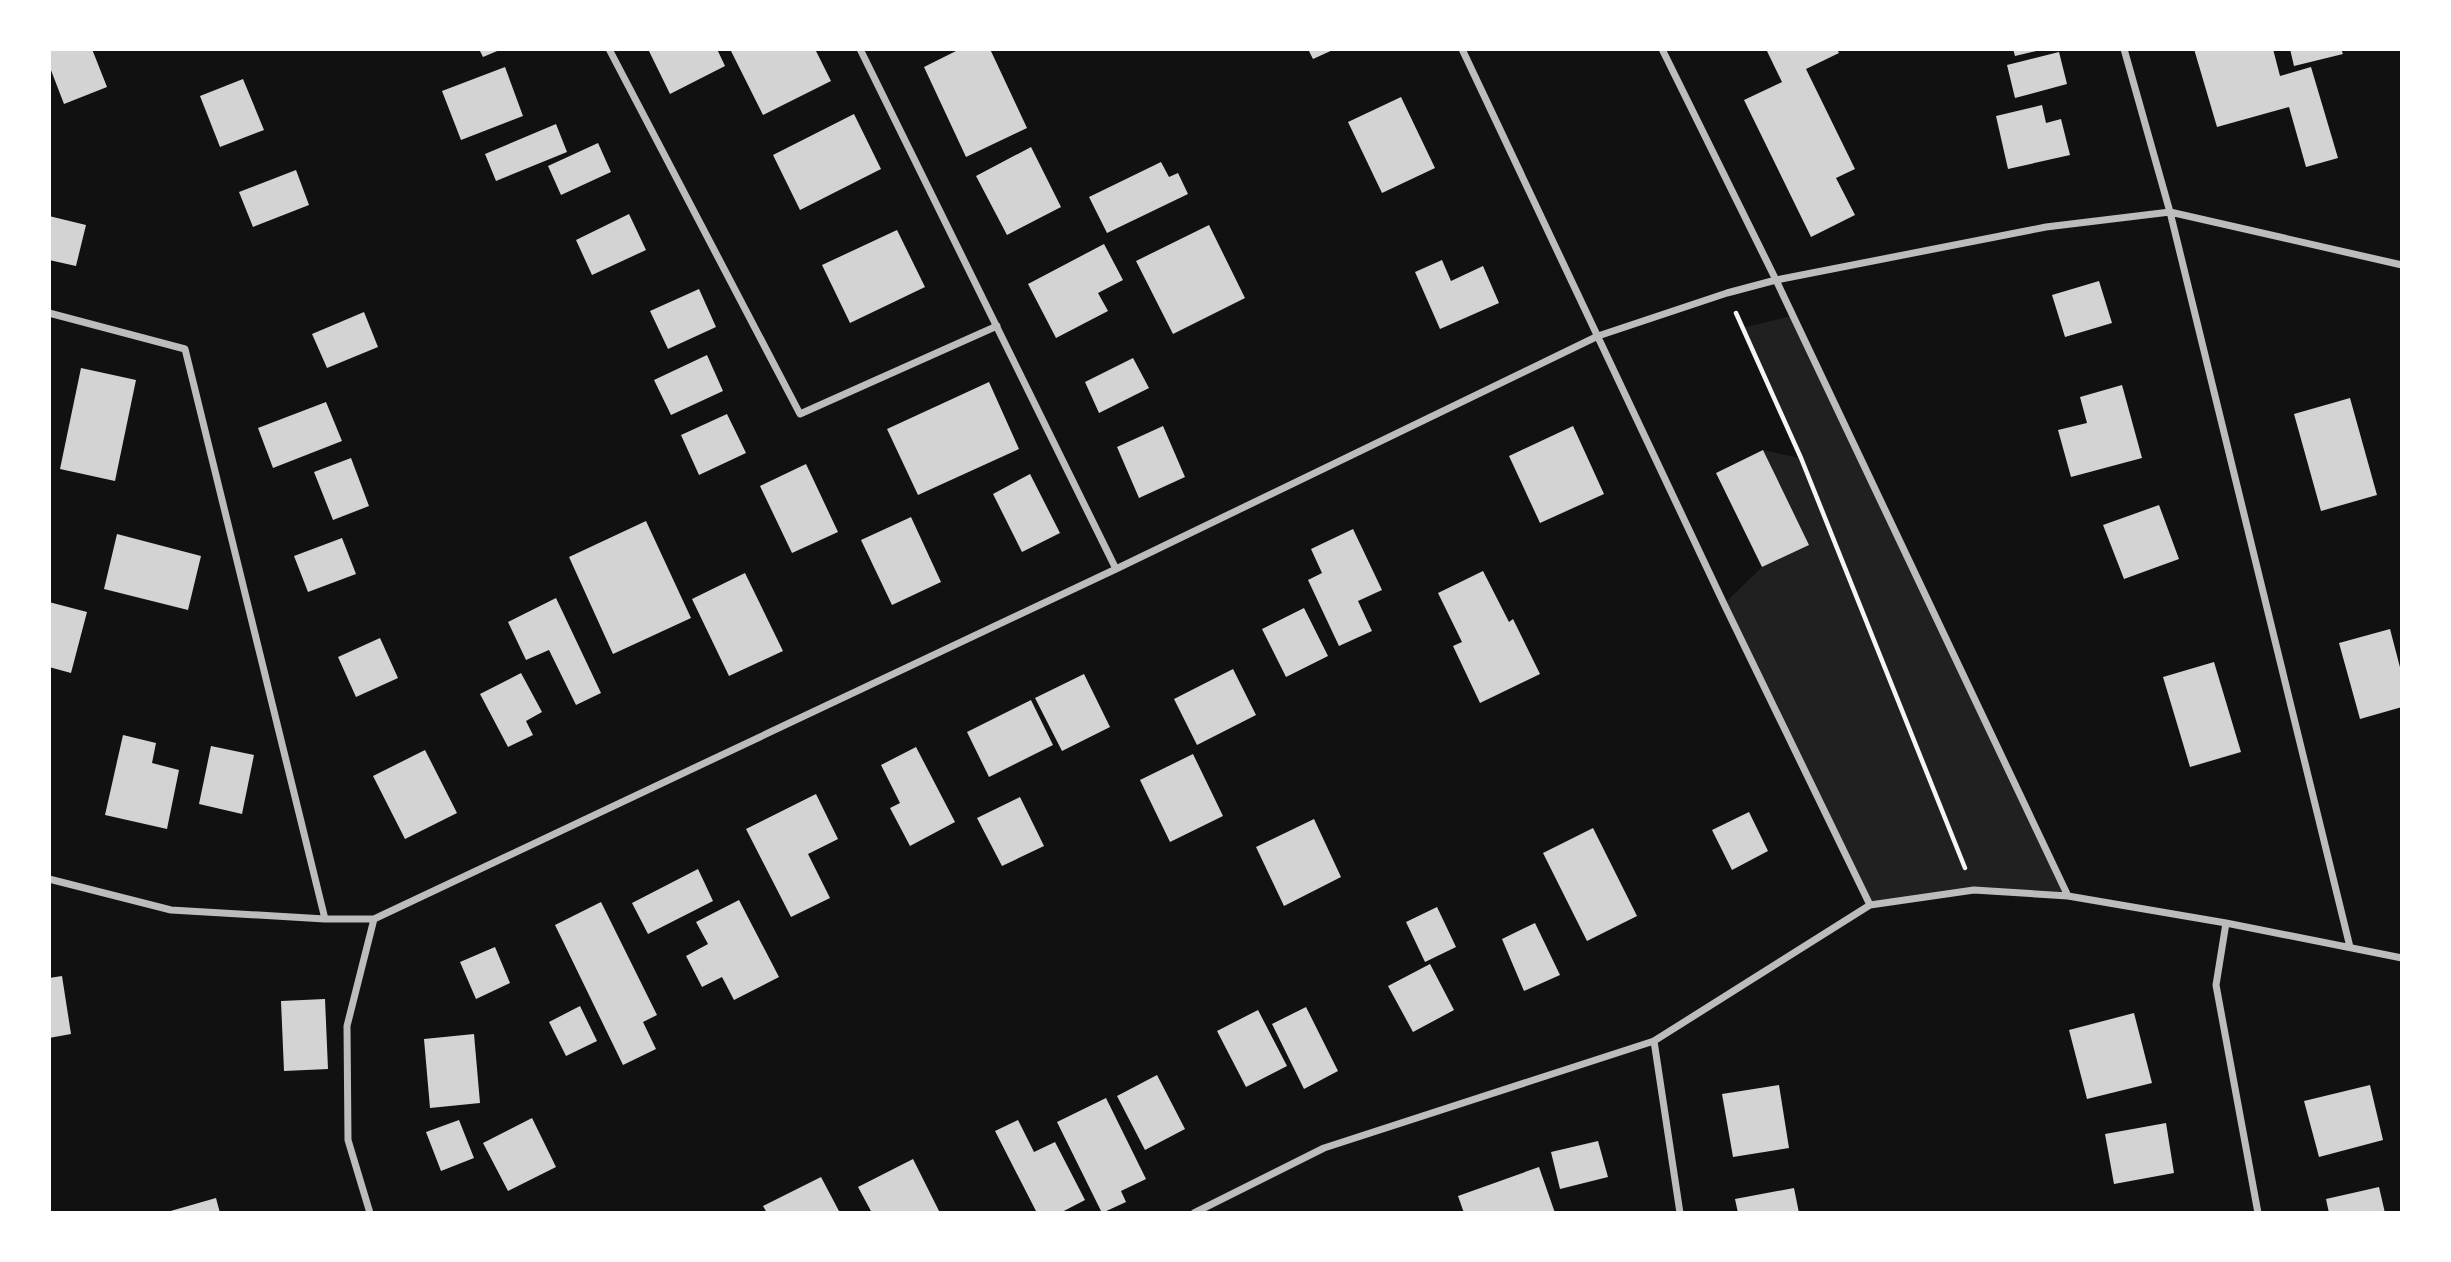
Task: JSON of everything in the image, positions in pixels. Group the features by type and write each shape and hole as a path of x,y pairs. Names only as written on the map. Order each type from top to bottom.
{"street":[{"path":"609,49 800,414 997,326"},
{"path":"860,49 1116,569"},
{"path":"1462,49 1871,905"},
{"path":"1662,49 1776,280 2068,896"},
{"path":"2123,49 2170,212 2350,947"},
{"path":"49,879 171,910 325,919 374,919 1116,569 1598,337 1727,293 1776,280 2046,227 2170,212 2402,265"},
{"path":"49,313 185,349 325,919"},
{"path":"1194,1213 1324,1148 1654,1041 1871,905 1974,890 2068,896 2226,923 2402,958"},
{"path":"370,1213 348,1140 347,1026 374,919"},
{"path":"2226,923 2216,985 2258,1213"},
{"path":"1654,1041 1680,1213"}],"path":[{"path":"1727,293 1801,458 1974,890"}],"shaded area":[{"path":"1791,316 2068,896 1974,890 1870,905 1724,604 1762,567 1809,545 1763,450 1800,458 1742,328"}],"building":[{"path":"49,49 92,49 107,87 64,104 49,65"},
{"path":"479,49 502,49 483,57"},
{"path":"648,49 717,49 725,66 670,94"},
{"path":"730,49 815,49 831,81 763,115"},
{"path":"960,49 990,49 1027,128 966,157 924,67"},
{"path":"1308,49 1335,49 1313,59"},
{"path":"1766,49 1837,49 1839,53 1806,69 1855,169 1836,178 1855,215 1811,237 1744,100 1782,82"},
{"path":"2013,49 2041,49 2041,50 2015,56"},
{"path":"2194,49 2273,49 2280,76 2311,67 2338,158 2306,167 2289,107 2217,127"},
{"path":"2290,49 2341,49 2343,54 2294,66"},
{"path":"2059,52 2067,84 2015,98 2007,65"},
{"path":"505,67 523,116 461,140 442,91"},
{"path":"243,79 264,130 220,147 200,96"},
{"path":"1401,97 1435,168 1382,193 1348,122"},
{"path":"2042,105 2046,123 2061,119 2070,155 2008,169 1996,116"},
{"path":"854,114 881,169 800,210 773,155"},
{"path":"556,124 567,152 496,181 485,154"},
{"path":"598,143 611,172 561,195 548,166"},
{"path":"1031,147 1061,207 1007,235 976,176"},
{"path":"1161,162 1169,177 1178,173 1188,194 1107,233 1089,197"},
{"path":"296,170 309,205 253,227 239,192"},
{"path":"629,214 646,250 592,275 576,240"},
{"path":"49,216 86,225 76,266 49,260"},
{"path":"1209,225 1245,298 1173,334 1136,261"},
{"path":"897,230 925,287 850,323 822,265"},
{"path":"1104,244 1123,280 1098,293 1108,311 1056,338 1028,284"},
{"path":"1442,260 1451,281 1483,266 1499,303 1440,329 1415,272"},
{"path":"2099,281 2112,323 2065,337 2052,295"},
{"path":"699,289 716,327 668,349 650,311"},
{"path":"364,312 378,347 327,368 312,334"},
{"path":"707,355 723,391 671,415 654,380"},
{"path":"1133,358 1149,388 1099,413 1085,382"},
{"path":"81,368 136,380 115,481 60,469"},
{"path":"989,382 1019,449 918,495 887,429"},
{"path":"2122,385 2142,458 2071,477 2058,430 2087,423 2080,397"},
{"path":"2350,398 2377,495 2321,511 2294,414"},
{"path":"326,402 342,441 273,468 258,428"},
{"path":"727,414 746,453 699,475 681,435"},
{"path":"1163,426 1185,477 1139,498 1117,447"},
{"path":"1573,426 1604,494 1540,523 1509,456"},
{"path":"1763,450 1809,545 1762,567 1716,473"},
{"path":"351,458 369,506 333,520 314,472"},
{"path":"806,464 838,532 792,553 760,486"},
{"path":"1030,474 1060,533 1022,552 993,494"},
{"path":"2159,505 2179,559 2124,579 2103,525"},
{"path":"911,517 941,582 892,605 861,540"},
{"path":"646,521 691,618 613,654 569,557"},
{"path":"1353,529 1382,590 1358,601 1372,631 1339,646 1308,580 1322,573 1311,549"},
{"path":"117,534 201,556 188,610 104,589"},
{"path":"342,538 356,574 308,592 294,556"},
{"path":"1483,571 1509,622 1513,619 1540,674 1480,703 1453,646 1462,642 1438,593"},
{"path":"745,573 783,651 729,676 692,599"},
{"path":"556,598 601,693 576,705 549,650 526,660 508,622"},
{"path":"49,602 87,612 71,673 49,667"},
{"path":"1304,608 1328,656 1286,677 1262,629"},
{"path":"2390,629 2402,675 2402,707 2360,719 2339,643"},
{"path":"380,638 398,678 356,697 338,657"},
{"path":"2214,662 2241,752 2190,767 2163,677"},
{"path":"1233,669 1256,715 1197,745 1174,699"},
{"path":"521,673 542,712 526,721 533,735 508,747 480,694"},
{"path":"1084,674 1110,727 1062,751 1035,698"},
{"path":"1031,700 1053,745 989,777 967,732"},
{"path":"123,735 156,743 152,763 179,770 167,829 105,815"},
{"path":"211,746 254,755 242,814 199,804"},
{"path":"916,747 955,822 910,846 890,808 900,803 881,765"},
{"path":"425,750 457,813 405,839 373,776"},
{"path":"1193,754 1223,816 1170,842 1140,780"},
{"path":"816,794 838,839 808,854 830,898 791,917 746,829"},
{"path":"1020,797 1044,846 1002,866 977,818"},
{"path":"1749,812 1768,851 1732,870 1712,830"},
{"path":"1314,819 1341,877 1284,906 1256,847"},
{"path":"1593,828 1637,916 1587,941 1543,853"},
{"path":"698,869 713,901 648,934 632,903"},
{"path":"739,900 779,977 734,1000 722,977 702,987 686,956 708,944 696,922"},
{"path":"601,902 657,1015 643,1022 656,1049 623,1065 555,925"},
{"path":"1437,907 1456,947 1425,962 1406,922"},
{"path":"1535,923 1560,975 1524,991 1502,939"},
{"path":"495,947 510,983 476,999 460,962"},
{"path":"1430,964 1454,1010 1413,1032 1388,986"},
{"path":"62,976 71,1034 49,1038 49,978"},
{"path":"325,999 328,1069 284,1071 281,1001"},
{"path":"580,1006 597,1041 566,1056 549,1022"},
{"path":"1306,1007 1338,1071 1304,1089 1272,1024"},
{"path":"1258,1010 1287,1066 1246,1087 1217,1031"},
{"path":"2134,1013 2152,1083 2087,1099 2069,1030"},
{"path":"474,1034 480,1103 430,1108 424,1039"},
{"path":"1157,1075 1185,1129 1145,1150 1117,1096"},
{"path":"1779,1085 1789,1148 1733,1157 1722,1094"},
{"path":"2370,1085 2383,1140 2319,1157 2304,1101"},
{"path":"1106,1098 1146,1179 1121,1191 1126,1202 1102,1213 1057,1122"},
{"path":"532,1118 556,1167 508,1191 483,1143"},
{"path":"459,1120 474,1158 441,1171 426,1132"},
{"path":"1018,1120 1034,1152 1055,1142 1085,1200 1060,1213 1037,1213 995,1131"},
{"path":"2166,1123 2174,1173 2114,1184 2105,1134"},
{"path":"1598,1141 1608,1177 1560,1189 1551,1152"},
{"path":"913,1159 940,1213 872,1213 858,1187"},
{"path":"1539,1167 1555,1213 1464,1213 1458,1196"},
{"path":"821,1177 840,1213 767,1213 763,1206"},
{"path":"2379,1187 2385,1213 2329,1213 2326,1199"},
{"path":"1794,1188 1799,1213 1738,1213 1735,1199"},
{"path":"216,1198 220,1213 167,1213 167,1212"}]}
